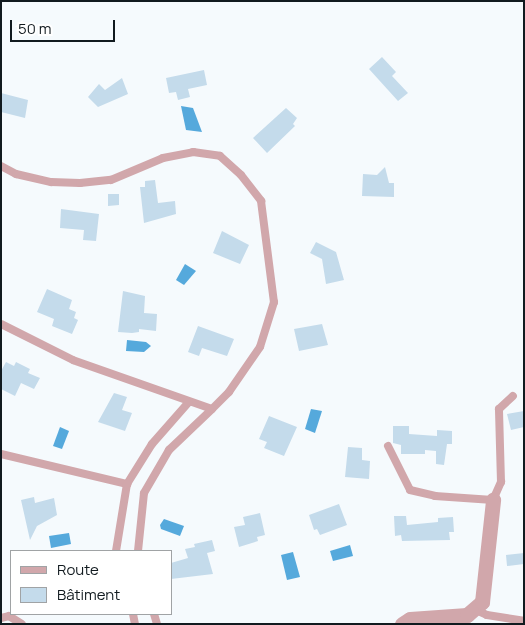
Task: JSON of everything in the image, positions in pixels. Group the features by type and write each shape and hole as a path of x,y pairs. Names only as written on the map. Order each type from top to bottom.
{"street":[{"path":"402,624 410,619 467,615 482,602 493,500"}],"lane":[{"path":"1,166 16,174 51,182 80,183 111,180 163,158 193,152 220,156 241,175 261,201 274,302 260,347 229,392 169,450 144,493 138,550"},
{"path":"1,324 74,360 188,404 212,409"},
{"path":"388,446 410,490 435,496 493,500 501,482 499,408 513,396"},
{"path":"116,550 127,484 152,444 188,404"},
{"path":"1,454 127,484"},
{"path":"474,609 487,615 524,621"},
{"path":"1,618 9,616 22,624"}],"water":[{"path":"181,106 193,108 202,132 186,130"},
{"path":"185,264 196,271 184,285 176,280"},
{"path":"127,340 146,342 151,346 144,352 126,351"},
{"path":"311,409 322,411 315,433 305,429"},
{"path":"60,427 69,431 62,449 53,446"},
{"path":"164,519 184,526 180,536 161,529 160,525"},
{"path":"69,533 71,544 51,548 49,536"},
{"path":"350,545 353,556 333,561 330,551"},
{"path":"293,552 300,577 287,580 281,555"}],"building":[{"path":"382,57 396,72 392,76 408,93 398,101 369,69"},
{"path":"204,70 207,85 188,89 190,97 178,100 176,92 169,93 166,78"},
{"path":"122,78 128,94 98,107 88,97 99,84 105,90"},
{"path":"1,93 28,100 25,118 1,112"},
{"path":"286,108 297,118 293,124 295,126 267,153 253,138"},
{"path":"385,167 389,183 394,183 394,197 362,196 363,174 377,175"},
{"path":"155,180 158,203 175,201 176,214 144,223 140,187 145,187 145,181"},
{"path":"108,194 119,194 119,205 108,206"},
{"path":"61,209 99,214 96,241 83,240 84,230 60,228"},
{"path":"222,231 249,245 240,264 213,253"},
{"path":"316,242 336,252 344,280 326,284 322,259 310,253"},
{"path":"47,289 72,300 69,309 76,312 74,318 78,320 72,334 52,326 54,319 37,312"},
{"path":"123,291 145,296 144,313 157,314 156,331 139,329 139,332 132,333 118,332"},
{"path":"322,324 328,345 299,351 294,329"},
{"path":"198,326 234,339 227,356 202,348 199,356 188,352"},
{"path":"6,362 14,366 16,362 30,369 28,373 40,378 34,389 21,383 15,396 1,389 1,371"},
{"path":"114,393 127,397 122,410 132,413 125,431 98,422"},
{"path":"524,411 524,427 511,430 507,414"},
{"path":"269,416 297,427 284,456 264,448 267,442 259,439"},
{"path":"393,426 409,426 409,434 437,436 437,430 452,431 452,444 447,444 444,465 436,464 436,451 425,450 425,454 401,454 401,445 393,443"},
{"path":"348,447 362,448 362,460 370,461 369,479 345,477"},
{"path":"34,497 35,503 54,498 57,515 37,526 30,540 21,500"},
{"path":"339,504 347,525 320,535 317,529 314,530 309,515"},
{"path":"260,513 265,535 257,537 258,541 239,547 234,527 245,525 243,517"},
{"path":"394,516 406,516 407,525 438,522 438,518 453,517 454,532 449,532 450,540 402,541 401,535 395,536"},
{"path":"212,540 215,551 207,553 213,574 172,579 172,563 188,558 185,549 195,547 194,544"},
{"path":"524,553 524,564 507,566 506,555"}]}
